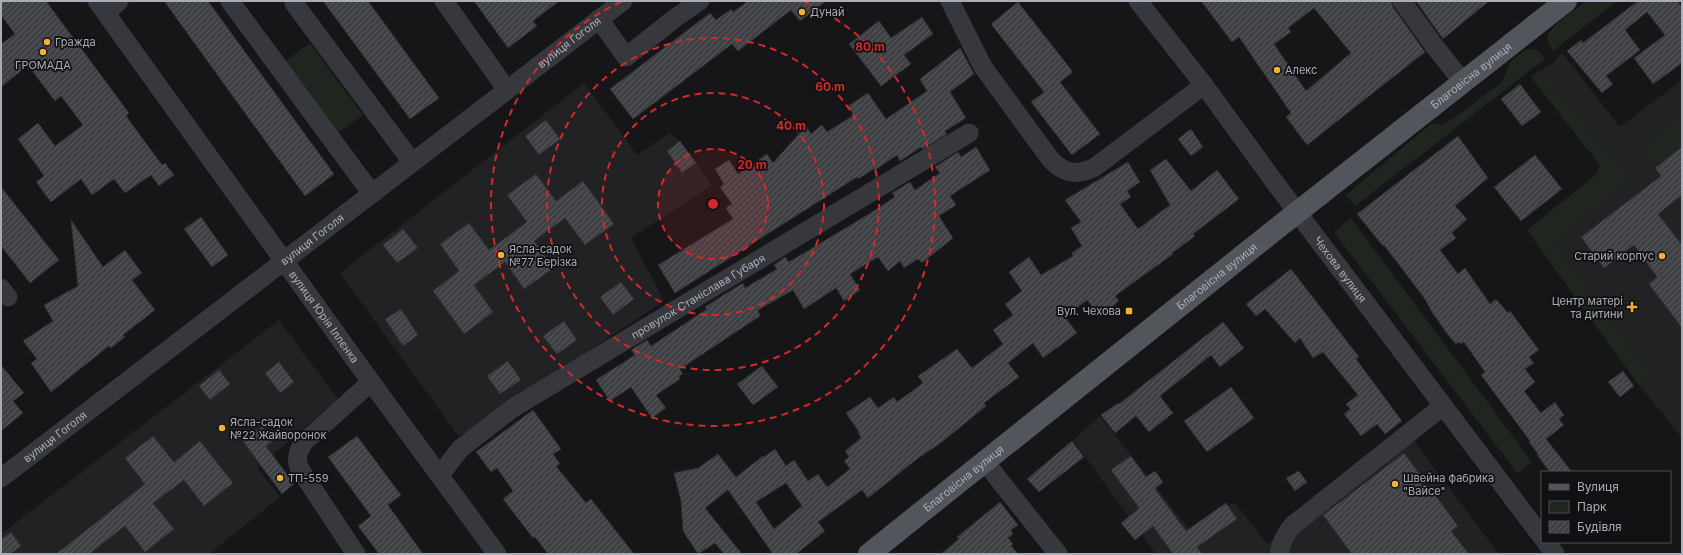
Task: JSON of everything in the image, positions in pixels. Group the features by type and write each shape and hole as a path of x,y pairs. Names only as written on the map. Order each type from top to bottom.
{"main road":[{"name":"Благовісна вулиця","path":"869,554 1297,212 1566,1"}],"street":[{"path":"230,1 372,194"},
{"path":"444,1 507,90"},
{"name":"вулиця Гоголя","path":"1,478 623,1"},
{"path":"599,20 626,57 675,18 700,1"},
{"path":"950,1 976,53 996,86 1051,160 1058,167 1067,171 1077,173 1086,171 1095,166 1204,85"},
{"name":"Чехова вулиця","path":"1138,1 1204,85 1297,212 1541,536"},
{"path":"1402,1 1435,47 1463,82"},
{"path":"294,3 412,162"},
{"name":"вулиця Юрія Іллєнка","path":"107,5 284,261 497,554"},
{"name":"провулок Станіслава Губаря","path":"440,475 460,449 513,408 969,133"},
{"path":"356,554 301,471 297,459 300,447 304,442 371,382"},
{"path":"1279,554 1283,538 1293,525 1443,406"},
{"path":"985,462 1058,554"},
{"path":"1547,543 1555,554"}],"shaded area":[{"name":"Центр матері та дитини","path":"1562,53 1620,127 1682,80 1682,438 1638,384 1527,230 1597,174 1600,165 1531,77 1553,63"},
{"name":"Ясла-садок №77 Берізка","path":"584,83 637,155 670,133 680,141 712,185 631,238 664,301 459,437 340,273"},
{"name":"Ясла-садок №22 Жайворонок","path":"279,320 338,399 257,468 280,497 209,554 1,554 1,534"},
{"path":"1100,416 1190,530 1234,502 1267,544 1405,429 1499,554 1156,554 1073,440"}],"green space":[{"path":"1587,1 1617,1 1553,51 1548,40 1550,32 1559,22"},
{"path":"310,43 363,115 336,134 283,63"},
{"path":"1532,49 1540,52 1545,59 1355,206 1346,195 1432,123 1444,125 1502,82 1511,61 1526,50"},
{"path":"1541,71 1631,180 1553,243 1647,369 1648,374 1646,383 1640,387 1527,230 1597,174 1600,165 1531,77"},
{"path":"1682,113 1682,147 1655,168 1639,147"},
{"path":"1351,218 1532,462 1518,474 1334,232"}],"building":[{"path":"1,1 46,1 129,113 126,116 162,165 165,163 174,175 159,186 151,175 125,193 114,179 92,195 81,179 51,202 36,182 44,176 18,139 38,123 55,146 83,125 61,96 55,101 27,66 1,87 1,44 15,34 1,15"},
{"path":"164,1 208,1 334,174 305,196"},
{"path":"323,1 368,1 439,98 410,119"},
{"path":"474,1 559,1 533,21 537,26 508,48"},
{"path":"748,1 826,1 800,21 791,10 738,51 732,44 633,119 610,89 710,13 716,20 731,9 733,12"},
{"path":"1201,1 1391,1 1393,7 1425,52 1307,145 1286,117 1291,113 1239,37 1232,42","holes":["1314,8 1351,53 1306,91 1274,44 1291,32 1288,28"]},
{"path":"1416,1 1489,1 1443,39"},
{"path":"1638,1 1677,1 1682,7 1682,63 1653,84 1634,58 1665,35 1647,12 1625,30 1640,50 1606,76 1613,84 1602,93 1567,51 1581,40 1583,43"},
{"path":"1018,2 1073,72 1060,82 1100,134 1072,155 1031,102 1044,92 991,24"},
{"path":"922,17 933,34 904,55 911,64 881,86 849,44 879,21 891,38"},
{"path":"960,48 974,74 950,92 966,118 945,131 947,134 922,149 921,147 900,161 897,155 875,170 874,169 858,179 857,177 675,293 658,265 733,219 726,208 732,204 720,187 724,184 715,169 729,160 738,174 767,154 773,163 806,126 811,134 822,125 827,132 854,115 848,106 868,93 886,119 927,91 920,79"},
{"path":"1520,84 1541,112 1522,126 1501,99"},
{"path":"546,120 560,139 539,155 525,136"},
{"path":"1191,129 1203,147 1191,156 1178,139"},
{"path":"1458,136 1488,178 1455,206 1467,219 1452,233 1456,238 1440,250 1458,274 1465,268 1490,304 1496,299 1508,313 1510,311 1539,350 1529,357 1534,363 1525,369 1535,382 1524,391 1541,413 1555,402 1564,415 1559,419 1564,425 1546,439 1571,471 1549,471 1537,455 1538,454 1529,442 1530,441 1481,375 1485,372 1464,342 1461,344 1459,342 1456,344 1448,335 1425,299 1384,245 1383,246 1357,214"},
{"path":"680,141 696,163 682,173 667,151"},
{"path":"976,147 990,170 950,196 956,205 939,216 953,238 922,263 918,259 904,268 900,261 888,271 878,257 850,274 860,290 844,301 836,288 804,309 793,290 758,310 760,316 680,369 683,374 679,376 680,379 656,395 666,408 652,418 631,387 610,401 596,380 635,355 631,350 647,340 651,346 707,309 705,307 743,283 745,288 777,269 774,265 785,257 789,262 869,214 895,197 892,193 910,182 915,190 940,173 935,167 958,152 961,157"},
{"name":"Старий корпус","path":"1682,147 1682,195 1658,214 1682,245 1682,328 1649,284 1657,277 1634,245 1604,268 1581,237 1661,176 1655,168"},
{"path":"1535,155 1562,189 1521,221 1494,187"},
{"path":"1166,159 1191,191 1217,170 1239,199 1193,234 1195,236 1172,253 1173,254 1115,296 1119,301 1100,317 1087,300 1065,317 1077,333 1043,358 1033,343 1008,363 1019,377 984,403 986,406 942,442 917,459 868,498 862,490 818,522 825,531 796,554 773,554 728,490 705,508 742,554 724,554 715,543 698,554 683,531 681,501 674,473 698,468 718,454 736,477 763,456 764,457 775,449 786,466 794,460 808,481 818,474 827,487 850,469 844,461 849,457 845,451 861,438 859,432 846,413 870,397 878,408 894,397 897,402 923,383 918,376 957,349 972,368 1003,344 993,330 1013,315 1005,304 1022,291 1009,272 1029,257 1041,275 1073,256 1072,253 1082,246 1071,228 1081,222 1065,200 1128,162 1140,182 1127,191 1131,197 1120,204 1138,229 1170,205 1150,170","holes":["786,483 802,506 774,529 756,502"]},
{"path":"536,174 556,201 583,181 614,224 585,245 565,218 534,241 554,268 524,289 505,262 474,285 493,312 464,334 433,291 459,271 440,244 469,223 489,250 527,222 507,195"},
{"path":"1,187 59,260 30,283 1,246"},
{"path":"201,217 228,255 212,267 184,229"},
{"path":"71,220 103,267 125,250 142,273 132,280 155,310 123,335 125,337 111,348 109,346 51,392 31,363 37,359 23,341 53,321 44,305 78,286"},
{"path":"403,229 418,248 397,263 383,245"},
{"path":"1291,269 1359,357 1356,359 1402,421 1385,434 1377,424 1361,436 1344,414 1350,409 1346,404 1358,395 1323,352 1313,358 1300,338 1295,343 1265,309 1256,316 1246,304"},
{"path":"621,282 634,299 613,315 600,297"},
{"path":"401,309 418,335 403,346 385,319"},
{"path":"564,321 577,340 557,354 543,336"},
{"path":"1223,322 1244,348 1220,367 1211,355 1160,396 1173,413 1149,432 1136,416 1115,433 1101,415 1118,403 1119,404"},
{"path":"508,361 521,380 500,394 487,376"},
{"path":"279,362 294,382 280,393 265,373"},
{"path":"1,365 24,393 13,401 23,413 1,431"},
{"path":"762,366 778,387 753,405 737,384"},
{"path":"219,370 230,384 210,400 199,386"},
{"path":"1623,371 1634,386 1620,397 1608,382"},
{"path":"1231,387 1254,418 1207,452 1184,421"},
{"path":"533,410 561,449 553,454 560,464 556,466 586,503 591,499 634,554 548,554 535,537 533,538 503,499 513,491 497,468 491,472 476,452"},
{"path":"263,426 273,441 266,446 294,484 282,494 242,440"},
{"path":"153,436 174,462 200,441 233,483 204,506 184,480 153,503 174,529 145,552 125,526 89,554 56,554 145,484 125,458"},
{"path":"357,436 401,495 388,505 423,554 379,554 358,526 371,516 328,457"},
{"path":"1072,441 1084,457 1039,492 1027,479"},
{"name":"Швейна фабрика \"Вайсе\"","path":"1404,453 1458,526 1451,531 1469,554 1352,554 1323,515"},
{"path":"1131,456 1146,477 1155,471 1163,482 1155,489 1186,531 1226,503 1237,519 1197,547 1202,554 1173,554 1153,526 1135,540 1121,523 1139,508 1111,470"},
{"path":"1299,471 1307,482 1295,491 1286,478"},
{"path":"1000,502 1018,525 1011,530 1013,534 1008,538 1013,544 1011,546 1018,554 941,554 959,539 957,537"},
{"path":"11,532 21,546 10,554 1,554 1,539"}],"place":[{"name":"Дунай","path":"802,12"},
{"name":"Гражда","path":"47,42"},
{"name":"ГРОМАДА","path":"43,52"},
{"name":"Алекс","path":"1277,70"},
{"name":"Ясла-садок №77 Берізка","path":"501,255"},
{"name":"Старий корпус","path":"1662,256"},
{"name":"Центр матері та дитини","path":"1632,307"},
{"name":"Вул. Чехова","path":"1129,311"},
{"name":"Ясла-садок №22 Жайворонок","path":"222,428"},
{"name":"ТП-559","path":"280,478"},
{"name":"Швейна фабрика \"Вайсе\"","path":"1395,484"}]}
